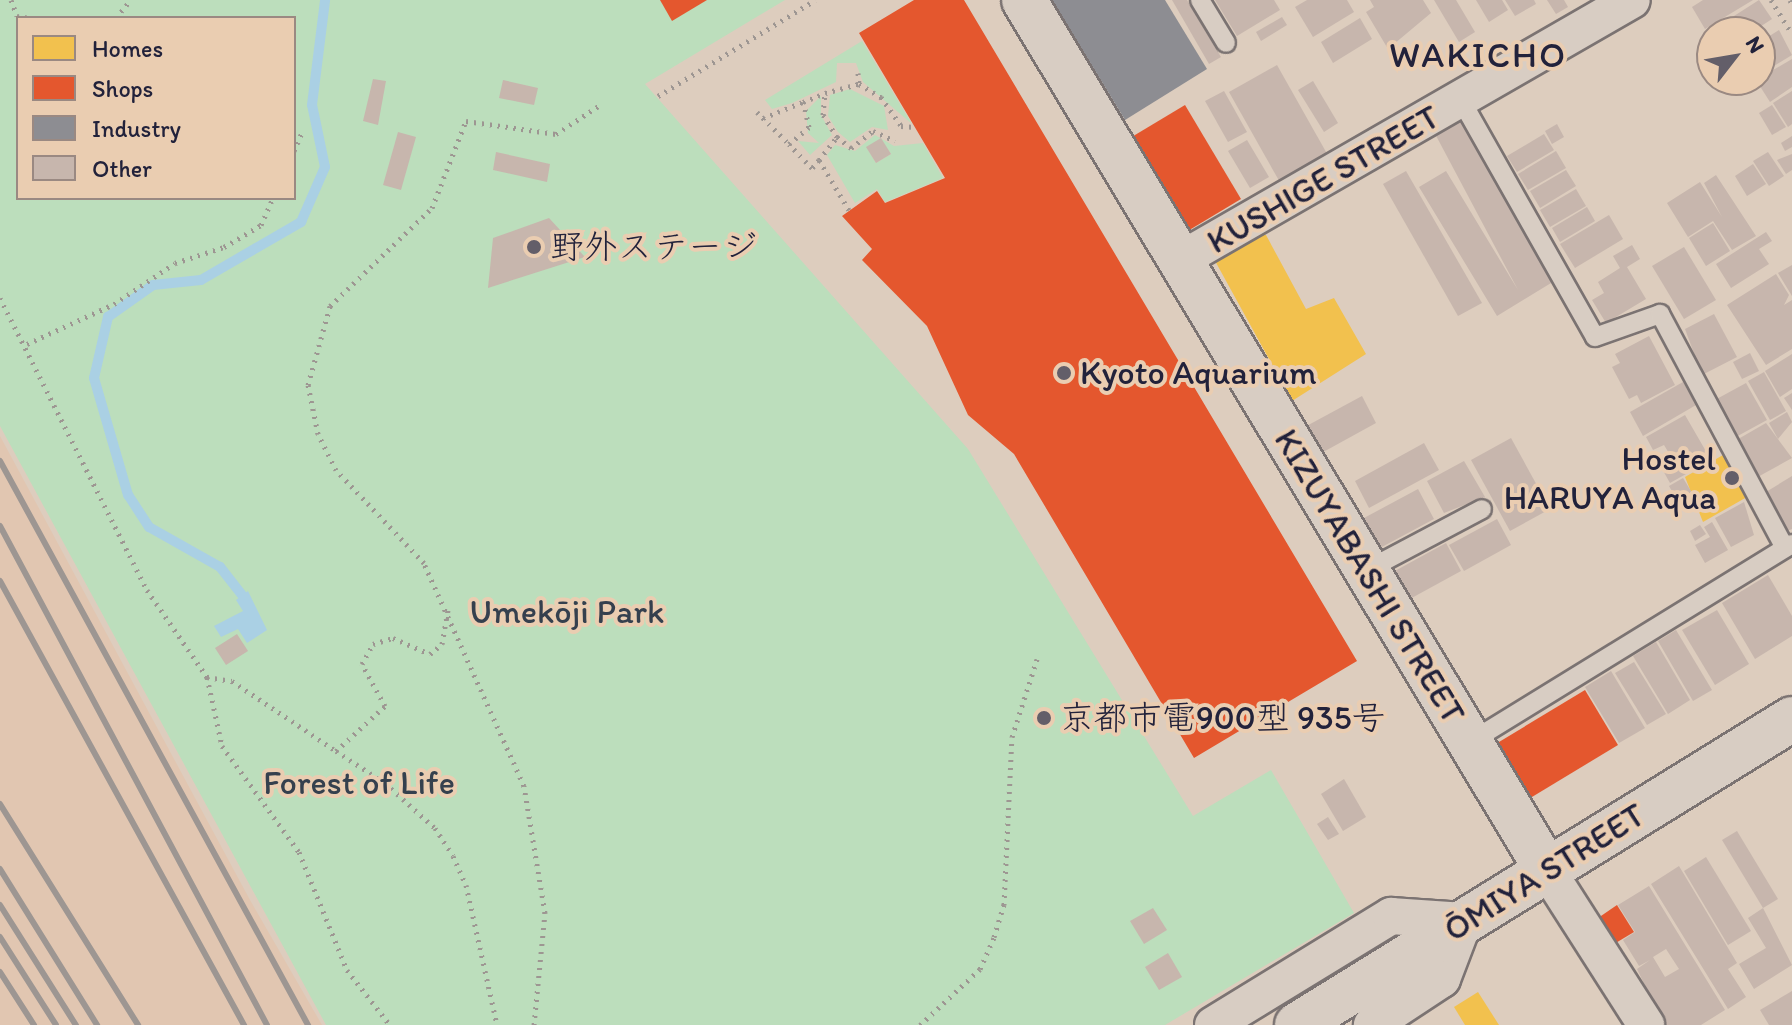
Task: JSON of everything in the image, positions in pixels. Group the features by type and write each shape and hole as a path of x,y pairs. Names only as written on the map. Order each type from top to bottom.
{"street":[{"name":"KIZUYABASHI STREET","path":"1024,0 1547,870 1646,1025"},
{"name":"KUSHIGE STREET","path":"1180,260 1632,0"},
{"name":"ŌMIYA STREET","path":"1297,1025 1792,719"},
{"path":"1213,1025 1391,916 1464,921 1442,979 1372,1025"}],"lane":[{"path":"1200,0 1226,43"},
{"path":"1461,100 1595,337 1660,314 1789,546 1470,742"},
{"path":"1367,570 1482,509"}],"path":[{"path":"658,96 815,0"},
{"path":"1771,0 1792,33"},
{"path":"118,16 128,3"},
{"path":"858,73 859,84"},
{"path":"763,118 825,93 859,84 887,103 897,122 915,127"},
{"path":"825,93 823,115 837,137 851,148 866,133 888,134 895,141"},
{"path":"789,144 809,127 803,102"},
{"path":"534,1025 545,913 534,829 524,786 448,610 424,563 326,452 312,412 311,357 343,289 432,208 466,121 556,134 600,105"},
{"path":"757,112 812,168 837,137"},
{"path":"888,134 897,122"},
{"path":"296,146 302,132"},
{"path":"819,160 849,210"},
{"path":"27,344 114,304 175,263 236,239 261,225 272,200"},
{"path":"0,298 27,344 147,590 207,677 222,746 299,852 347,970 390,1025"},
{"path":"336,751 385,706 362,664 373,644 393,638 430,654 442,644 448,610"},
{"path":"920,1025 980,969 994,937 1004,905 1012,737 1037,659"},
{"path":"207,677 232,681 385,783 435,828 453,856 497,1025"}],"shaded area":[{"path":"0,436 250,900 322,1025 0,1025"}],"green space":[{"name":"Umekōji Park","path":"0,0 785,0 645,84 968,449 1193,816 1271,770 1354,913 1165,1025 326,1025 0,426"},
{"path":"862,41 912,124 863,82 856,63 837,63 836,82 792,103 772,109 765,100"},
{"path":"850,89 884,106 888,130 872,127 850,142 838,132 828,116 830,95"},
{"path":"821,96 821,115 832,135 810,155 798,141 819,143 808,133 806,111"},
{"path":"875,135 894,146 923,143 943,178 885,202 877,189 855,203 827,155 835,145 855,151","holes":["881,139 891,154 876,163 867,148"]}],"water":[{"path":"248,591 267,630 247,643 238,629 221,637 214,626 243,611 236,600"}],"building: Homes":[{"path":"1257,234 1266,235 1306,309 1334,298 1366,354 1292,401 1214,259"},
{"path":"1723,455 1747,497 1703,522 1685,477"},
{"path":"1478,992 1499,1025 1465,1025 1454,1007"}],"building: Shops":[{"path":"660,0 707,0 672,21"},
{"name":"Kyoto Aquarium","path":"914,0 964,0 1357,661 1194,758 1014,454 968,415 927,326 862,260 872,249 842,216 877,191 885,203 945,178 859,33"},
{"path":"1185,105 1241,199 1186,232 1130,138"},
{"path":"1585,690 1618,745 1527,800 1494,745"},
{"path":"1617,905 1634,932 1614,944 1598,918"}],"building: Industry":[{"path":"1052,0 1165,0 1207,69 1125,120"}],"building: Other":[{"path":"1172,0 1187,0 1221,57 1209,64"},
{"path":"1215,0 1274,0 1280,10 1237,36"},
{"path":"1307,0 1347,0 1354,12 1313,37 1295,7"},
{"path":"1370,0 1423,0 1431,13 1388,49 1366,12 1374,7"},
{"path":"1434,0 1456,0 1475,32 1459,42"},
{"path":"1476,0 1502,0 1508,10 1489,22"},
{"path":"1505,0 1534,0 1536,4 1515,16"},
{"path":"1547,0 1564,0 1568,7 1556,14"},
{"path":"1703,0 1753,0 1727,16 1697,16 1692,7"},
{"path":"1759,0 1770,16 1734,16"},
{"path":"1282,17 1287,25 1261,41 1256,32"},
{"path":"1360,18 1372,39 1333,63 1321,42"},
{"path":"1779,30 1792,55 1776,65 1776,32"},
{"path":"1792,59 1792,87 1770,102 1766,96 1776,96 1776,68"},
{"path":"1277,65 1330,159 1282,186 1229,92"},
{"path":"373,79 386,81 378,125 363,121"},
{"path":"503,80 538,88 534,105 499,98"},
{"path":"1313,81 1338,123 1324,132 1298,90"},
{"path":"1224,91 1247,132 1228,142 1205,101"},
{"path":"1792,91 1792,124 1788,127 1773,103"},
{"path":"1772,105 1786,127 1772,135 1759,113"},
{"path":"1457,116 1556,280 1497,316 1419,187 1446,171 1518,290 1433,130"},
{"path":"1557,124 1564,137 1552,144 1545,131"},
{"path":"398,132 416,137 401,190 383,185"},
{"path":"1544,134 1554,150 1517,172 1507,156"},
{"path":"1792,136 1792,147 1785,151 1781,143"},
{"path":"881,138 891,154 876,163 866,147"},
{"path":"1247,140 1269,177 1250,188 1228,151"},
{"path":"1556,151 1566,168 1528,190 1518,174"},
{"path":"496,152 550,164 547,182 493,170"},
{"path":"1768,152 1784,176 1769,186 1753,161"},
{"path":"1792,154 1792,170 1786,174 1777,160"},
{"path":"1753,164 1766,184 1747,196 1735,176"},
{"path":"1566,170 1576,186 1540,208 1530,191"},
{"path":"1406,171 1482,303 1458,316 1383,184"},
{"path":"1716,175 1756,236 1732,250 1713,221 1688,237 1667,203 1700,182 1722,217 1704,183"},
{"path":"1576,189 1586,206 1550,227 1540,210"},
{"path":"1587,207 1595,221 1560,242 1552,228"},
{"path":"1609,215 1623,239 1575,268 1560,244"},
{"name":"野外ステージ","path":"549,218 585,257 488,288 493,238"},
{"path":"1713,223 1730,251 1706,266 1689,238"},
{"path":"1766,232 1772,241 1759,249 1769,264 1731,288 1716,264"},
{"path":"1632,245 1640,259 1627,267 1646,299 1606,323 1592,300 1604,293 1598,282 1620,268 1613,256"},
{"path":"1684,247 1716,300 1684,319 1652,266"},
{"path":"1792,265 1792,296 1778,273"},
{"path":"1776,274 1789,295 1784,305 1792,300 1792,349 1766,365 1727,305"},
{"path":"1714,314 1737,357 1702,375 1685,329"},
{"path":"1649,336 1675,385 1641,403 1637,395 1629,399 1612,367 1620,363 1615,354"},
{"path":"1750,353 1759,371 1742,379 1733,362"},
{"path":"1792,354 1792,389 1780,397 1765,371"},
{"path":"1764,372 1786,411 1770,420 1748,381"},
{"path":"1683,382 1696,405 1643,436 1630,412"},
{"path":"1746,383 1767,420 1734,438 1713,401"},
{"path":"1792,393 1792,410 1784,398"},
{"path":"1362,396 1376,423 1316,456 1301,429"},
{"path":"1787,412 1792,422 1778,439 1769,423"},
{"path":"1685,415 1711,460 1670,483 1661,467 1673,460 1664,445 1653,450 1646,437"},
{"path":"1766,423 1792,458 1754,479 1733,442"},
{"path":"1511,438 1550,509 1510,531 1471,460"},
{"path":"1424,443 1439,470 1369,508 1355,481"},
{"path":"1464,461 1485,497 1444,513 1427,481"},
{"path":"1792,476 1792,529 1787,531 1766,492"},
{"path":"1683,478 1694,496 1679,504 1669,486"},
{"path":"1418,489 1434,519 1380,548 1364,518"},
{"path":"1744,502 1754,535 1731,547 1715,518"},
{"path":"1497,519 1511,545 1464,571 1449,545"},
{"path":"1712,522 1728,550 1705,563 1695,545 1710,537 1704,527"},
{"path":"1700,525 1706,534 1695,541 1690,531"},
{"path":"1446,543 1461,571 1408,600 1393,572"},
{"path":"1768,575 1792,616 1792,636 1755,659 1722,603"},
{"path":"1717,610 1749,664 1715,685 1682,630"},
{"path":"1676,630 1712,690 1693,701 1658,641"},
{"path":"237,634 248,651 226,665 215,648"},
{"path":"1656,642 1690,700 1668,714 1633,656"},
{"path":"1634,662 1666,714 1647,725 1615,673"},
{"path":"1611,671 1645,728 1619,743 1585,687"},
{"path":"1344,779 1366,817 1343,831 1321,794"},
{"path":"1328,817 1339,834 1328,840 1317,824"},
{"path":"1737,831 1778,899 1763,908 1722,840"},
{"path":"1706,857 1751,931 1728,945 1684,871"},
{"path":"1679,866 1737,963 1728,969 1746,997 1728,1009 1651,884"},
{"path":"1649,886 1725,1010 1701,1025 1664,1025 1637,969 1650,960 1639,966 1623,940 1635,932 1618,905","holes":["1666,949 1679,969 1665,977 1653,957"]},
{"path":"1153,908 1167,930 1144,944 1130,921"},
{"path":"1763,908 1792,965 1754,989 1739,964 1766,948 1748,918"},
{"path":"1168,953 1182,977 1159,990 1145,967"},
{"path":"1792,991 1792,1025 1769,1025 1760,1010"}],"waterway":[{"path":"242,595 220,567 149,527 128,495 94,378 108,317 153,285 201,280 301,222 325,167 312,105 325,0"}],"railway":[{"path":"0,461 308,1025"},
{"path":"0,526 267,1025"},
{"path":"0,581 244,1025"},
{"path":"0,804 138,1025"},
{"path":"0,869 97,1025"},
{"path":"0,905 76,1025"},
{"path":"0,937 56,1025"},
{"path":"0,972 34,1025"}],"place":[{"name":"野外ステージ","path":"534,247"},
{"name":"Kyoto Aquarium","path":"1064,373"},
{"name":"Hostel HARUYA Aqua","path":"1732,478"},
{"name":"京都市電900型 935号","path":"1044,718"}],"district":[{"name":"WAKICHO","path":"1478,55"}],"park label":[{"name":"Forest of Life","path":"359,783"}]}
